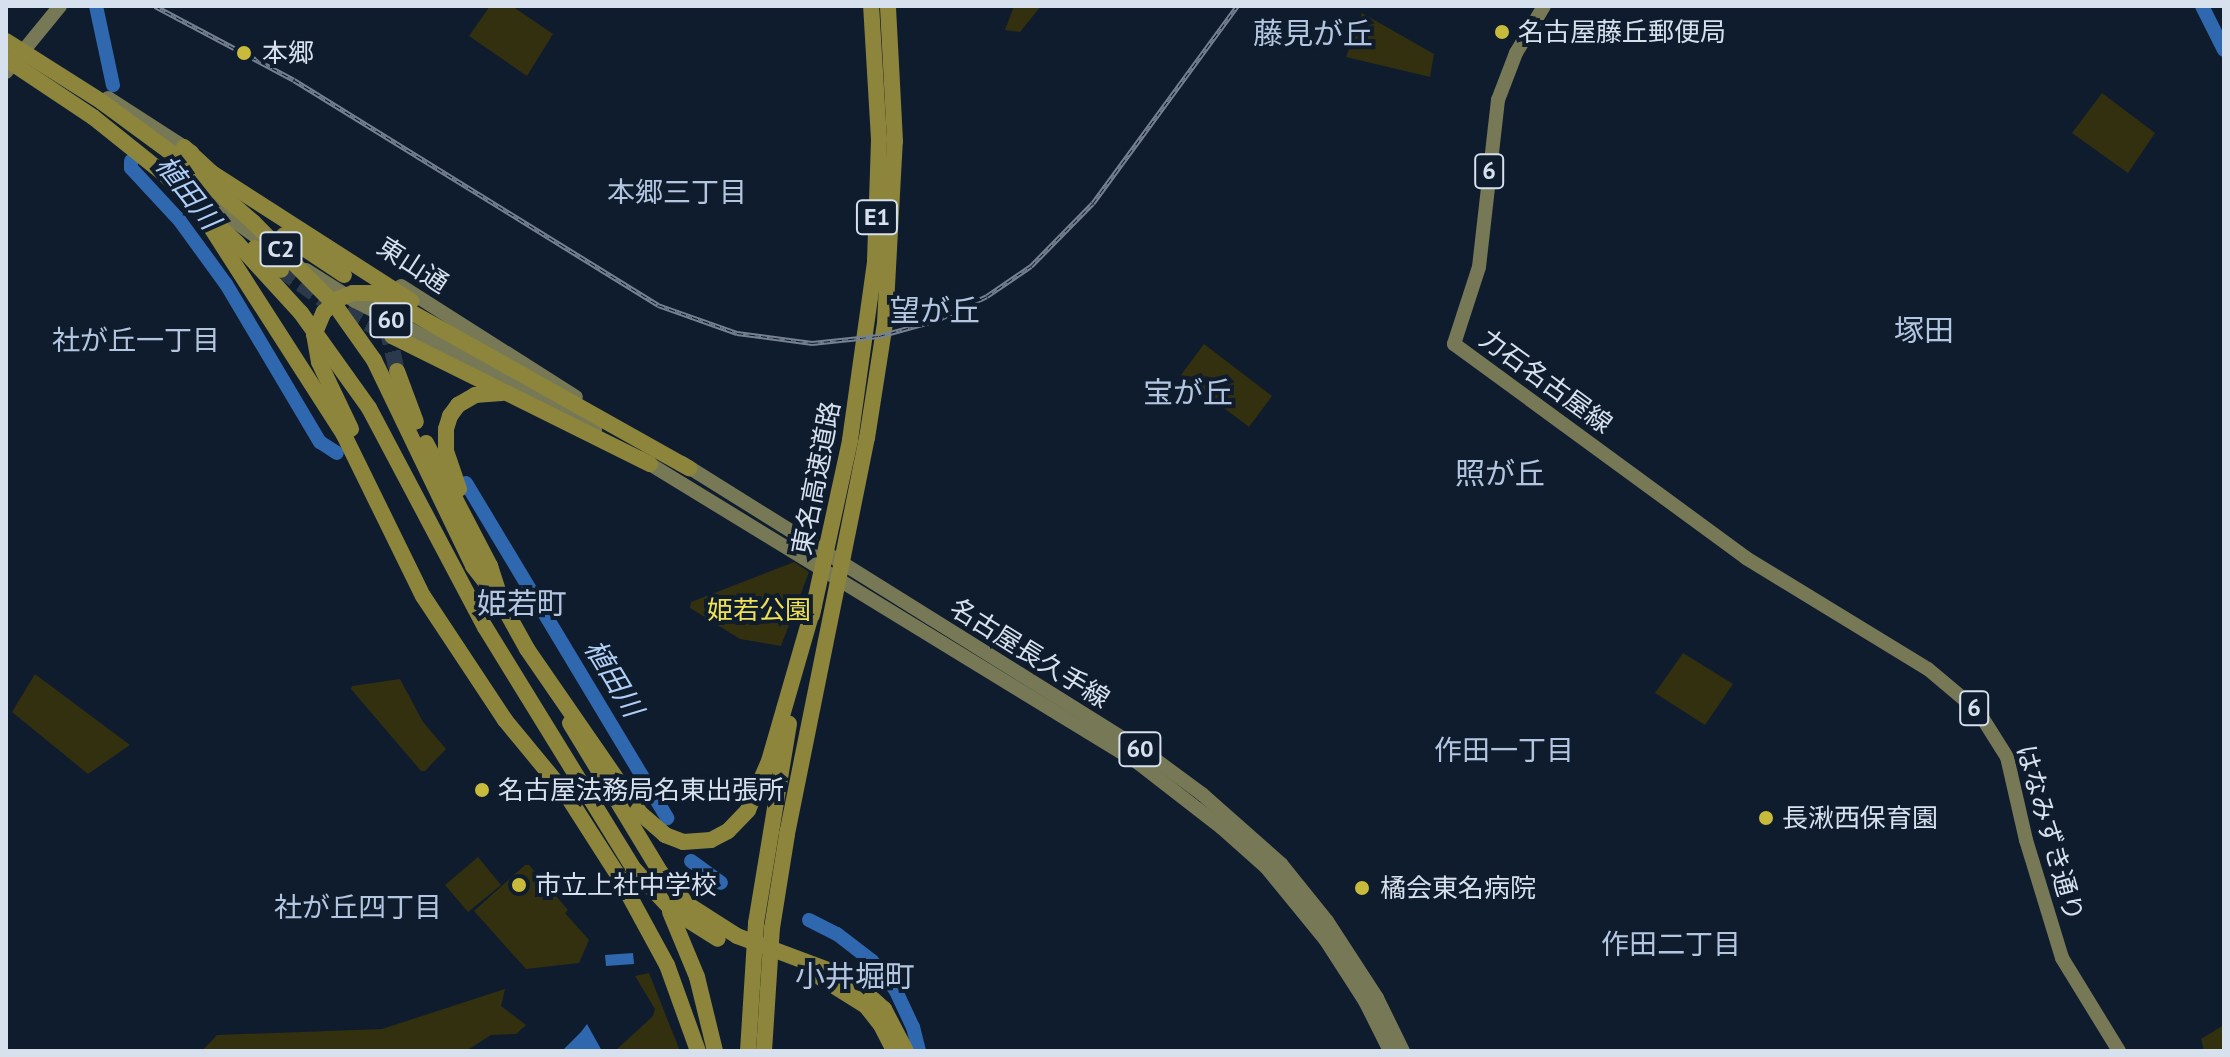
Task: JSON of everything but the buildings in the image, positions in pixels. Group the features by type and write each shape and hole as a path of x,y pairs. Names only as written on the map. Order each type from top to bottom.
{"highway":[{"name":"東名高速道路","path":"871,6 882,33"},
{"name":"東名高速道路","path":"748,1051 775,929 787,834 867,438 885,323 894,206 882,33 888,6"},
{"name":"C2","path":"6,41 77,85 193,170 320,288 350,323 374,360 473,566 501,602"},
{"name":"東名高速道路","path":"764,1051 765,972 756,923 782,760 850,440 875,261 883,52"},
{"name":"C2","path":"6,64 103,124 203,208 301,313 369,408 485,627"},
{"path":"6,64 76,96 148,148 281,270"},
{"path":"77,85 394,296 490,355 689,468"},
{"path":"184,147 269,224 344,275"},
{"path":"135,148 214,231 344,435 423,596 505,720 649,899 680,921 718,939 809,972 846,991 875,1016 894,1051"},
{"path":"242,227 244,256 281,317 312,382"},
{"path":"379,505 353,432 316,354 314,335 324,312 338,299 353,293 394,296"},
{"path":"392,336 650,464"},
{"path":"397,371 416,423 483,553"},
{"path":"523,400 497,392 475,395 458,405 446,429 448,461 501,602 548,680 587,757 678,896 704,918 729,932 834,972 856,984 884,1009 906,1051"},
{"path":"548,680 648,821 673,839 692,842 711,840 735,825 758,793 814,605"},
{"path":"485,627 562,736 653,881 686,945 702,993 715,1051"},
{"path":"485,627 642,880 672,910 718,939"},
{"path":"566,794 658,947 682,1000 698,1051"},
{"path":"765,972 775,1051"}],"main road":[{"path":"6,64 26,47 60,6"},
{"name":"力石名古屋線","path":"1544,6 1516,53 1498,100 1479,267 1454,344 1661,499"},
{"name":"東山通","path":"6,34 796,535"},
{"name":"東山通","path":"6,64 135,148 242,227 355,301 513,382 788,551"},
{"name":"はなみずき通り","path":"1661,499 1746,558 1928,669 1978,711 2007,757 2026,840 2062,958 2119,1051"},
{"name":"名古屋長久手線","path":"796,535 1145,752 1213,803 1281,864 1327,921 1371,988 1403,1051"},
{"name":"名古屋長久手線","path":"788,551 949,644 1137,762 1222,828 1266,867 1325,939 1365,1001 1390,1051"}],"green space":[{"path":"490,6 512,6 553,34 527,76 469,36"},
{"path":"1014,6 1041,6 1020,32 1005,30"},
{"path":"1362,13 1434,54 1430,77 1346,57"},
{"path":"2102,93 2155,133 2128,173 2072,133"},
{"path":"1204,344 1272,396 1249,427 1181,375"},
{"name":"姫若公園","path":"794,562 809,572 781,646 740,639 690,608 691,602"},
{"path":"1683,653 1733,684 1705,725 1655,693"},
{"path":"35,674 130,745 88,774 12,712"},
{"path":"400,679 423,722 446,749 425,771 421,771 351,689 352,686"},
{"path":"478,857 501,885 468,912 445,885"},
{"path":"525,865 529,865 568,910 565,913 589,940 579,963 526,969 474,911"},
{"path":"649,973 680,1051 615,1051 653,1016 655,1009 635,976"},
{"path":"505,989 501,1006 526,1025 516,1034 491,1035 466,1051 202,1051 217,1035 382,1029"},
{"path":"2224,1025 2224,1051 2204,1051 2201,1039"}],"water":[{"path":"633,953 634,964 606,966 605,955"},
{"path":"587,1024 602,1051 562,1051 581,1032"}],"waterway":[{"name":"植田川","path":"96,6 113,85"},
{"path":"2202,6 2224,50"},
{"name":"植田川","path":"131,161 131,168 180,221 226,284 320,442 337,453"},
{"name":"植田川","path":"466,483 667,818"},
{"name":"植田川","path":"691,861 721,883"},
{"name":"植田川","path":"809,920 837,934 872,961 896,991 913,1027 919,1051"}],"tunnel":[{"path":"281,270 325,301 392,336"},
{"path":"387,328 397,371"}],"railway":[{"path":"155,6 294,80 658,305 737,333 812,343 879,336 937,320 987,296 1031,266 1093,203 1237,6"}],"place":[{"name":"名古屋藤丘郵便局","path":"1502,32"},
{"name":"本郷","path":"244,53"},
{"name":"名古屋法務局名東出張所","path":"482,790"},
{"name":"長湫西保育園","path":"1766,818"},
{"name":"市立上社中学校","path":"519,885"},
{"name":"橘会東名病院","path":"1362,888"}],"district":[{"name":"藤見が丘","path":"1313,33"},
{"name":"本郷三丁目","path":"677,192"},
{"name":"望が丘","path":"935,310"},
{"name":"塚田","path":"1924,330"},
{"name":"社が丘一丁目","path":"136,340"},
{"name":"宝が丘","path":"1188,392"},
{"name":"照が丘","path":"1500,473"},
{"name":"姫若町","path":"522,603"},
{"name":"作田一丁目","path":"1504,750"},
{"name":"社が丘四丁目","path":"358,907"},
{"name":"作田二丁目","path":"1671,944"},
{"name":"小井堀町","path":"855,976"}]}
